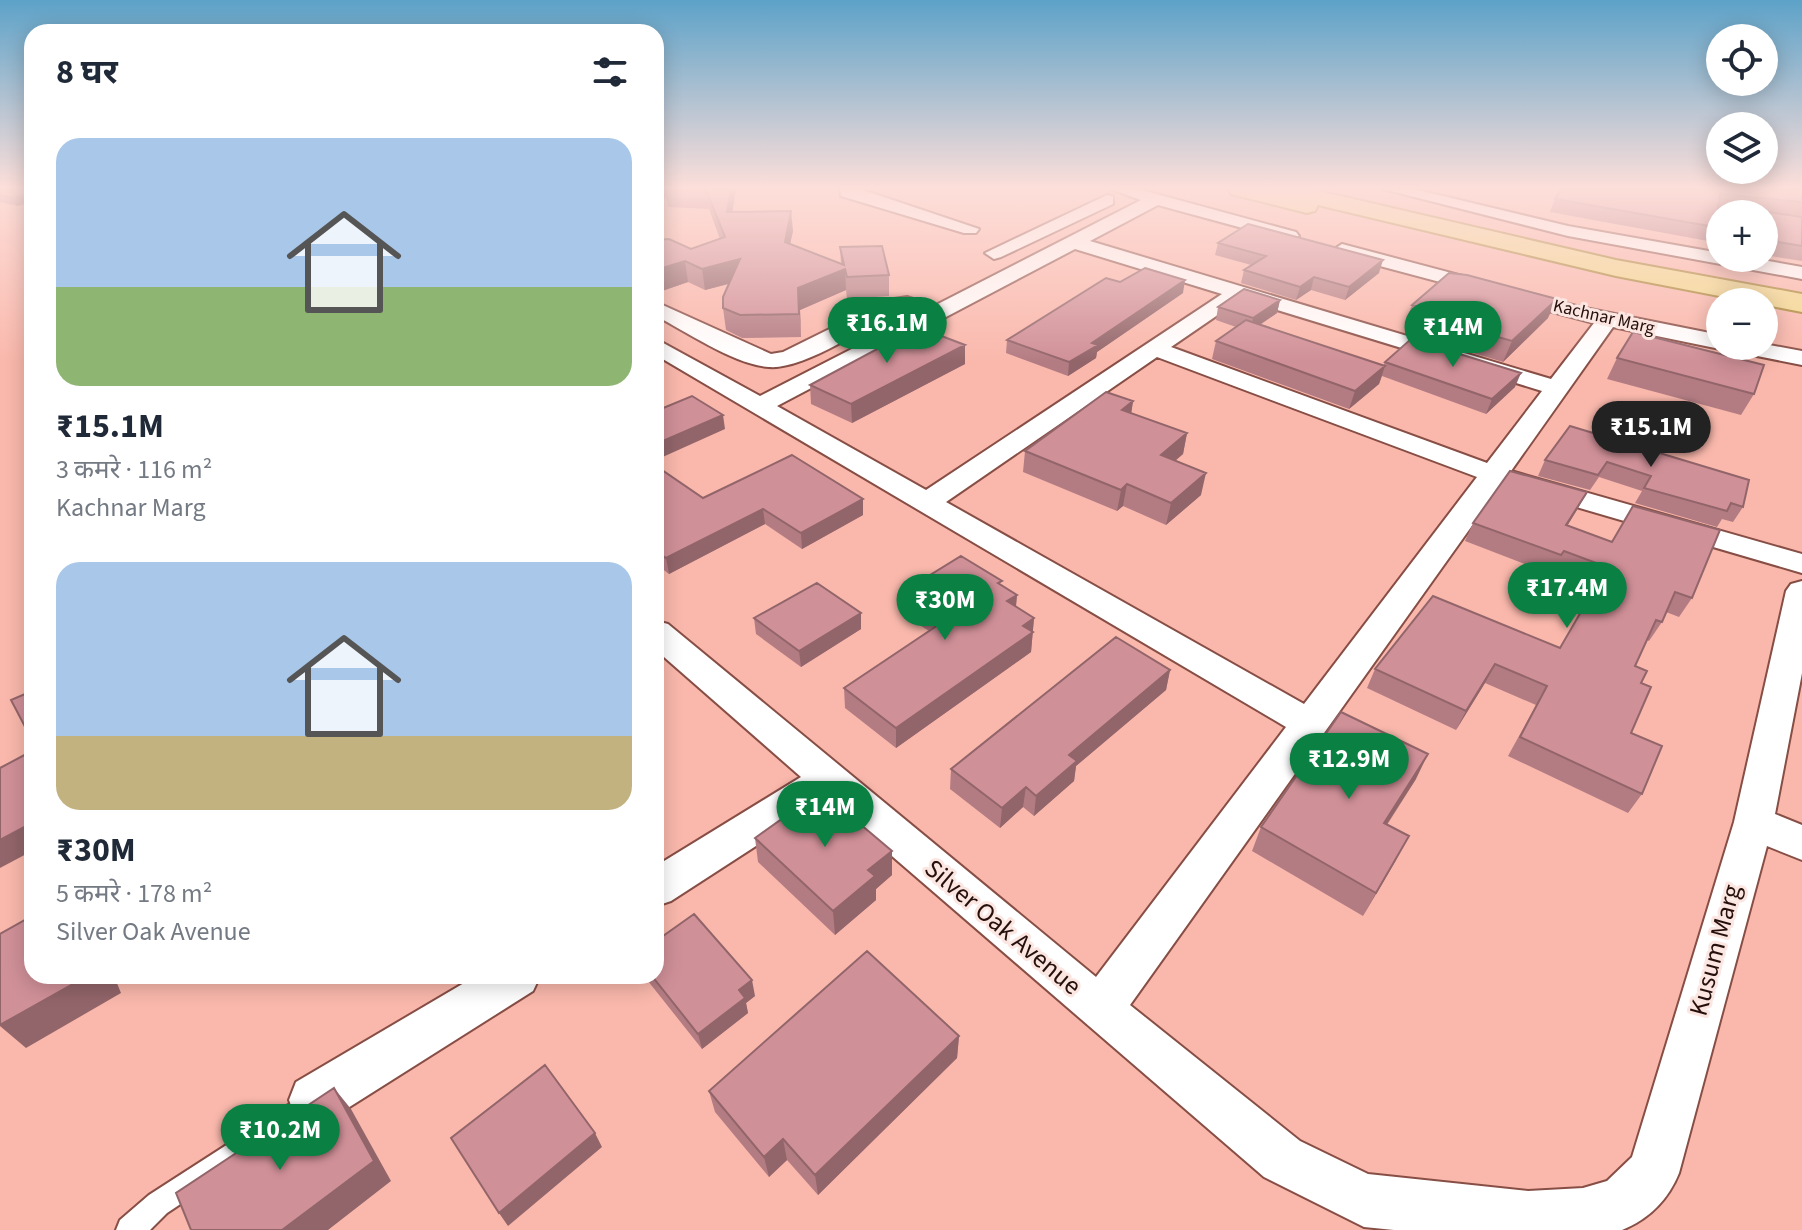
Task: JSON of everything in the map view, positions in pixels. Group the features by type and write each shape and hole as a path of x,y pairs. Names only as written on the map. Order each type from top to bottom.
{"main road":[{"path":"1480,246 1706,296"},
{"path":"1519,246 1802,303"},
{"path":"1778,310 1802,314"}],"street":[{"path":"975,246 1030,264"},
{"path":"994,253 1007,246"},
{"path":"760,405 1064,246"},
{"path":"1088,246 1556,388"},
{"name":"Kachnar Marg","path":"1331,246 1607,320 1706,339"},
{"path":"1654,246 1802,273"},
{"path":"927,502 1238,292"},
{"path":"664,316 753,357 771,361 790,357 895,304 907,303 935,314"},
{"path":"1100,1009 1607,320"},
{"path":"1156,349 1493,474 1802,564"},
{"path":"664,351 1309,724"},
{"path":"1778,353 1802,358"},
{"name":"Kusum Marg","path":"1364,1200 1528,1218 1583,1215 1623,1203 1653,1173 1754,822 1802,591"},
{"name":"Silver Oak Avenue","path":"664,639 1100,1009 1282,1159 1364,1200"},
{"path":"664,883 829,779"},
{"path":"1754,822 1802,843"},
{"path":"314,1100 504,984"}],"lane":[{"path":"130,1230 158,1204 314,1100"}],"building":[{"path":"664,246 691,249 698,246 796,246 844,265 840,247 882,246 889,275 847,277 845,269 798,288 799,314 740,315 723,308 723,297 740,259 702,269 685,261 664,268"},
{"path":"1231,246 1332,246 1383,260 1349,287 1314,277 1300,287 1244,270 1266,256"},
{"path":"1145,268 1185,280 1092,343 1098,345 1069,362 1007,340 1106,278 1120,282"},
{"path":"1449,273 1557,299 1512,341 1431,318 1437,312 1412,305"},
{"path":"1244,289 1280,300 1253,318 1218,307"},
{"path":"1246,320 1385,366 1355,391 1216,341"},
{"path":"918,327 965,345 851,404 810,385"},
{"path":"1633,332 1706,350 1706,360 1744,360 1764,365 1754,394 1617,358"},
{"path":"1411,339 1521,373 1492,399 1385,362"},
{"path":"1106,392 1133,401 1122,410 1187,433 1161,455 1206,473 1171,503 1127,484 1121,490 1025,451"},
{"path":"692,396 723,415 664,441 664,408"},
{"path":"1570,426 1749,480 1743,507 1731,503 1727,511 1644,488 1651,476 1607,462 1598,475 1545,460"},
{"path":"792,455 863,499 801,533 763,509 666,558 664,471 703,498"},
{"path":"1510,471 1587,492 1566,525 1612,542 1633,506 1720,530 1692,598 1675,592 1662,622 1656,620 1635,666 1647,671 1641,683 1651,687 1631,733 1662,746 1642,794 1520,737 1547,686 1495,664 1466,711 1375,669 1433,596 1560,648 1607,567 1564,551 1561,555 1473,523"},
{"path":"961,556 1002,581 998,583 1017,595 1007,601 1034,618 1023,626 1033,632 896,728 844,688 944,621 901,593"},
{"path":"817,583 861,613 799,651 754,618"},
{"path":"1116,637 1170,670 1069,755 1077,761 1036,796 1026,787 1002,808 951,769"},
{"path":"24,694 24,725 11,700"},
{"path":"1341,712 1428,754 1384,823 1409,836 1376,893 1261,827"},
{"path":"24,755 24,827 0,840 0,768"},
{"path":"821,791 892,851 868,870 875,876 833,911 755,838"},
{"path":"694,914 752,980 739,990 745,998 698,1034 658,984 664,984 664,935"},
{"path":"24,920 24,984 73,984 0,1025 0,934"},
{"path":"867,951 959,1036 815,1175 783,1139 764,1157 709,1091"},
{"path":"545,1065 595,1133 499,1213 451,1138"},
{"path":"334,1088 374,1161 282,1230 191,1230 176,1193"}]}
